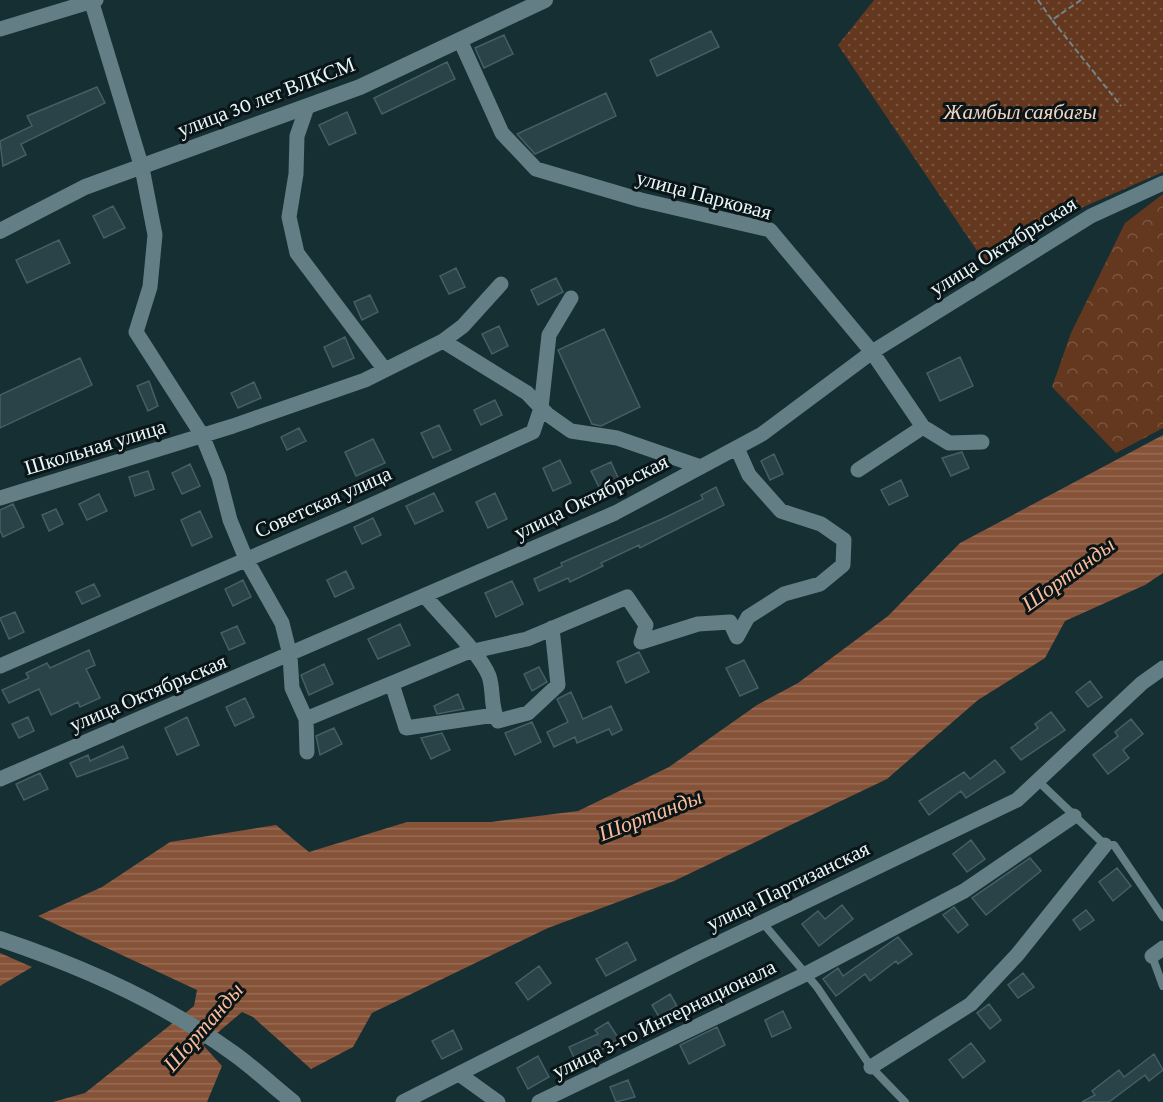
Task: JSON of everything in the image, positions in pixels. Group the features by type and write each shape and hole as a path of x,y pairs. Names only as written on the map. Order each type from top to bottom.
{"street":[{"name":"улица 30 лет ВЛКСМ","path":"0,231 85,187 360,87 545,0"},
{"path":"0,28 93,1"},
{"name":"Школьная улица","path":"93,1 142,168 155,235 150,287 136,332 202,435"},
{"name":"улица Парковая","path":"460,40 502,133 536,170 641,200 770,230 872,352 922,427 949,443 981,442"},
{"path":"307,106 297,136 296,174 289,217 297,253 385,370"},
{"name":"улица Октябрьская","path":"0,779 615,513 762,434 872,352 1091,216 1163,183"},
{"name":"Школьная улица","path":"0,498 202,435 365,380 443,341 463,326 501,284"},
{"name":"Советская улица","path":"0,666 533,432 540,408 549,335 571,298"},
{"path":"443,341 527,393 540,408 571,431 617,438 701,467"},
{"path":"858,470 922,427"},
{"path":"202,435 219,477 230,520 246,559 282,623 290,655 292,688 306,719 307,752"},
{"path":"306,719 472,651 527,639 627,597 646,625 640,642 698,624 730,622 737,637 748,618 784,594 820,584 843,565 844,540 821,524 781,511 748,475 736,448"},
{"path":"425,596 472,651 489,676 498,721 528,713 558,684 552,628"},
{"name":"улица Партизанская","path":"403,1102 762,922 1017,800 1142,683 1163,668"},
{"path":"392,684 406,728 495,715"},
{"name":"улица 3-го Интернационала","path":"539,1102 806,974 964,891 1074,816"},
{"path":"871,1067 971,1004 1017,955 1106,845"},
{"path":"0,939 46,954 158,1006 233,1053 293,1102"},
{"path":"459,1074 498,1102"}],"lane":[{"path":"1038,781 1106,845 1114,845 1163,917"},
{"path":"762,922 806,974"},
{"path":"1158,952 1163,986"},
{"name":"улица 3-го Интернационала","path":"806,974 871,1067 905,1102"}],"path":[{"path":"1038,0 1121,106"},
{"path":"1052,20 1081,0"}],"green space":[{"name":"Жамбыл саябағы","path":"874,0 1163,0 1163,172 1081,208 986,264 838,45"},
{"path":"1163,194 1163,428 1116,453 1052,387 1071,333 1125,223"}],"water":[{"name":"Шортанды","path":"1163,435 1163,573 1145,585 1065,621 1045,658 978,700 887,779 674,881 548,928 372,1013 353,1047 311,1069 253,1017 242,1012 203,1045 222,1066 207,1102 53,1102 85,1093 194,1006 197,990 38,916 102,887 170,842 276,825 309,852 407,822 491,822 578,811 669,767 757,705 798,683 888,616 960,543"},
{"path":"0,953 32,967 0,986"}],"building":[{"path":"711,31 719,47 657,76 650,60"},
{"path":"504,35 513,54 484,68 475,48"},
{"path":"447,62 455,79 382,114 374,98"},
{"path":"97,87 105,103 21,144 26,155 3,166 0,141 32,126 27,116"},
{"path":"606,93 616,116 535,154 517,134"},
{"path":"347,112 356,133 329,145 319,125"},
{"path":"113,206 125,228 104,238 93,216"},
{"path":"59,240 70,263 27,283 16,260"},
{"path":"456,268 465,287 449,294 440,276"},
{"path":"556,278 563,292 538,305 531,290"},
{"path":"370,295 378,312 362,320 354,302"},
{"path":"499,326 508,346 492,354 482,334"},
{"path":"604,329 640,407 601,426 592,424 558,350"},
{"path":"345,337 354,358 333,367 324,347"},
{"path":"960,357 973,386 940,401 927,373"},
{"path":"80,358 92,385 0,428 0,395"},
{"path":"149,381 158,406 148,411 137,386"},
{"path":"254,382 261,398 238,408 231,393"},
{"path":"495,400 502,415 481,425 474,410"},
{"path":"439,425 451,450 433,458 421,433"},
{"path":"299,428 306,441 287,450 281,437"},
{"path":"373,439 385,463 356,476 345,452"},
{"path":"962,452 969,468 951,476 942,458"},
{"path":"774,454 783,474 770,480 761,461"},
{"path":"560,460 571,483 553,491 543,468"},
{"path":"611,462 619,480 600,489 591,471"},
{"path":"190,464 200,486 182,494 172,473"},
{"path":"148,471 154,489 135,496 129,477"},
{"path":"901,480 908,496 889,505 881,490"},
{"path":"716,487 724,505 640,548 639,545 601,563 603,566 570,582 568,578 539,591 534,579 562,566 561,563 703,499 701,495"},
{"path":"434,493 443,511 415,524 406,506"},
{"path":"495,493 507,519 488,528 476,502"},
{"path":"99,494 107,511 87,520 79,504"},
{"path":"13,504 24,527 3,537 0,530 0,510"},
{"path":"56,509 63,524 49,531 42,515"},
{"path":"200,511 212,537 192,546 181,520"},
{"path":"373,518 381,535 362,544 354,527"},
{"path":"346,571 354,588 335,597 327,580"},
{"path":"243,580 251,597 233,606 225,589"},
{"path":"512,581 523,604 496,617 485,593"},
{"path":"94,584 100,596 82,604 76,592"},
{"path":"15,612 24,632 9,639 0,618"},
{"path":"400,624 410,645 378,659 368,639"},
{"path":"237,626 245,643 229,650 221,633"},
{"path":"89,650 95,665 86,669 100,698 80,707 78,702 51,715 39,689 9,703 2,690 29,678 26,673 47,663 50,668"},
{"path":"639,652 649,672 626,683 617,662"},
{"path":"744,660 758,688 740,696 726,668"},
{"path":"324,664 333,684 309,695 301,675"},
{"path":"539,667 547,682 532,691 524,674"},
{"path":"1090,681 1102,697 1088,707 1076,692"},
{"path":"571,692 583,719 611,706 622,730 612,735 609,729 577,743 575,737 554,747 547,732 568,722 557,699"},
{"path":"458,694 464,709 437,714 434,706"},
{"path":"245,698 254,717 235,726 226,707"},
{"path":"1051,712 1065,730 1021,760 1011,748 1038,728 1035,724"},
{"path":"28,717 34,731 19,738 12,724"},
{"path":"187,717 199,745 177,755 165,728"},
{"path":"1131,719 1143,734 1123,750 1129,758 1108,774 1093,755 1118,736 1115,732"},
{"path":"532,722 541,742 515,755 505,733"},
{"path":"334,728 342,744 320,755 316,736"},
{"path":"442,733 450,750 431,759 421,738"},
{"path":"123,746 128,758 77,777 70,763 88,755 90,761"},
{"path":"995,760 1005,772 966,798 961,791 929,815 919,801 964,772 970,779"},
{"path":"40,773 48,789 24,800 16,784"},
{"path":"971,840 985,859 967,872 953,854"},
{"path":"1030,858 1041,871 986,915 972,898"},
{"path":"1117,868 1131,886 1113,901 1099,882"},
{"path":"842,905 853,919 819,946 802,924 818,911 825,919"},
{"path":"954,907 968,925 958,933 943,915"},
{"path":"1086,910 1094,920 1080,930 1073,920"},
{"path":"898,937 912,954 898,964 896,961 870,981 865,974 836,996 823,979 838,968 843,976"},
{"path":"627,942 636,960 606,976 596,959"},
{"path":"539,966 551,983 528,1000 516,983"},
{"path":"1023,973 1034,987 1018,998 1008,985"},
{"path":"670,994 677,1006 659,1017 652,1005"},
{"path":"989,1004 1001,1020 990,1029 977,1013"},
{"path":"783,1011 791,1028 772,1037 765,1020"},
{"path":"608,1022 619,1039 596,1053 598,1057 578,1066 569,1047 598,1034 595,1030"},
{"path":"717,1027 725,1045 689,1064 680,1045"},
{"path":"453,1030 462,1049 442,1059 432,1041"},
{"path":"971,1043 985,1061 963,1078 949,1060"},
{"path":"1154,1054 1163,1070 1149,1081 1145,1075 1109,1102 1082,1102 1095,1095 1092,1091 1119,1070 1124,1077"},
{"path":"538,1056 549,1077 528,1089 517,1068"},
{"path":"628,1080 635,1097 616,1102 610,1087"}]}
